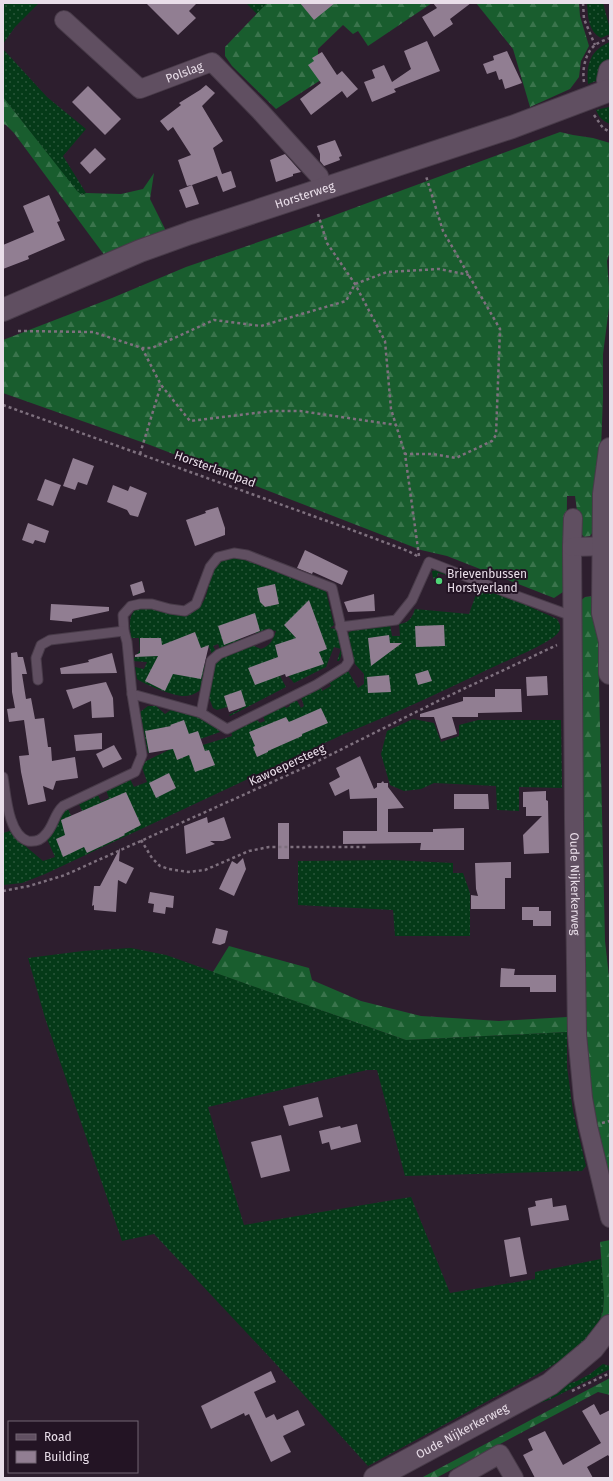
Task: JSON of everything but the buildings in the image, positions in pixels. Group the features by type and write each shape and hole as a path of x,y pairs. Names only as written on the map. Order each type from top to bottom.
{"main road":[{"path":"610,71 608,80 610,91"},
{"name":"Horsterweg","path":"3,310 140,251 190,233 512,127 610,91"},
{"path":"610,449 604,494 607,546 603,613 610,640 610,673"},
{"name":"Oude Nijkerkerweg","path":"375,1478 550,1384 608,1339"}],"street":[{"name":"Polslag","path":"64,20 140,89 212,62 260,111 319,176 323,189"},
{"name":"Oude Nijkerkerweg","path":"573,518 572,638 578,1034 588,1126 610,1218"},
{"path":"572,547 607,546"},
{"path":"458,1478 500,1454 514,1478"}],"lane":[{"path":"3,777 9,813 14,826 22,837 33,842 39,840 46,834 58,811 63,806 135,772 142,755 132,694 123,615 131,606 152,604 185,611 196,604 210,567 218,557 234,553 247,555 332,588 349,661 345,667 316,685 227,729 201,713 132,694"},
{"path":"340,627 396,620 412,600 428,562 572,616"},
{"path":"38,680 36,658 41,645 50,640 124,631"},
{"path":"201,713 211,661 219,654 269,634"}],"path":[{"path":"584,3 584,19 595,45"},
{"path":"584,79 585,62 589,52 595,45 610,38"},
{"path":"594,115 603,128 610,132"},
{"path":"318,214 327,243 355,284 385,341 391,409 405,454 432,454 456,458 492,441 496,435 500,329 443,231 426,176"},
{"path":"18,331 93,332 142,348 152,348 214,320 261,326 346,301 355,284 387,272 439,269 469,276"},
{"path":"142,348 161,385 190,421 272,411 300,411 396,425"},
{"path":"140,454 161,385"},
{"name":"Horsterlandpad","path":"3,405 348,529 408,551 419,557 405,454"},
{"name":"Kawoepersteeg","path":"3,891 29,886 65,875 310,765 440,700 572,638"},
{"path":"141,840 152,858 160,866 188,872 205,870 218,866 249,852 269,847 367,847"},
{"path":"595,1380 610,1373"}],"green space":[{"path":"3,3 39,3 15,27 3,44"},
{"path":"246,3 267,3 257,14"},
{"path":"267,3 432,3 368,46 358,31 353,34 343,25 318,49 318,59 330,74 276,109 232,66 225,56 225,47"},
{"path":"476,3 579,3 580,16 589,46 581,61 579,77 570,89 530,107 513,49"},
{"path":"587,3 603,3 610,34 601,38 593,31 590,23"},
{"path":"610,42 610,62 596,81 588,84 588,70 591,58 598,49"},
{"path":"3,49 47,97 86,129 63,156 86,193 82,195 77,192 3,97"},
{"path":"3,97 77,191 82,195 86,193 121,194 143,189 154,173 150,199 167,233 105,256 14,133 3,124"},
{"path":"610,107 610,124 605,122 598,115 596,110"},
{"path":"560,132 593,138 610,143 610,251 607,261 610,300 603,354 603,398 598,525 590,536 584,537 580,532 575,496 567,496 566,590 554,598 447,556 421,550 150,445 3,393 3,340 112,298 186,267 305,226"},
{"path":"238,557 326,591 334,625 330,628 336,629 341,645 341,649 334,647 326,667 294,683 286,673 280,676 286,687 230,716 229,715 242,708 241,703 217,710 213,708 208,695 215,663 221,657 239,648 254,646 261,649 264,648 271,642 276,631 266,629 256,634 252,621 236,627 241,640 220,649 218,644 213,646 216,652 212,654 209,647 190,654 190,666 208,665 204,683 201,689 194,694 179,696 160,690 137,679 135,667 144,669 147,662 132,661 140,650 139,638 131,638 130,624 131,616 140,606 191,613 201,605 204,600 214,568 217,563 222,560"},
{"path":"442,569 557,619 560,626 558,633 548,641 525,653 344,734 45,874 22,883 3,885 3,833 10,831 18,840 43,861 55,857 47,839 63,811 68,809 80,835 90,829 79,804 98,795 101,802 109,798 106,790 130,779 134,787 147,782 142,767 146,761 173,748 172,744 148,753 140,712 148,706 156,706 165,714 175,707 214,724 220,732 192,742 193,748 232,736 231,731 256,719 260,723 265,721 263,716 284,705 286,708 290,706 289,703 296,699 301,708 304,706 301,697 321,686 322,691 331,686 328,680 348,671 358,688 364,684 364,674 355,664 347,637 349,632 357,629 390,624 392,636 400,636 399,624 410,620 415,609 469,614 479,586 447,574 438,573 437,577 433,579 432,571"},
{"path":"597,596 605,941 610,985 610,1185 601,1149 583,1039 579,602 585,597"},
{"path":"341,649 341,657 339,661 337,661"},
{"path":"413,719 434,723 441,742 459,736 459,725 478,720 561,720 562,788 519,787 519,811 497,810 496,786 434,783 421,789 404,791 390,785 381,754 387,731"},
{"path":"391,860 453,863 453,873 463,873 470,893 470,936 395,936 393,910 298,905 298,861"},
{"path":"229,946 309,968 312,980 361,1001 421,1016 499,1021 567,1017 567,1032 406,1040 213,972"},
{"path":"131,948 166,955 406,1040 567,1032 567,1067 573,1111 586,1166 582,1171 405,1176 377,1070 367,1070 208,1107 244,1225 411,1197 450,1293 535,1279 535,1272 601,1259 604,1292 603,1310 599,1321 586,1340 568,1355 547,1369 368,1466 275,1363 154,1234 122,1241 45,1018 28,958 83,951"},
{"path":"610,1240 610,1318 598,1326 603,1311 604,1297 600,1242"},
{"path":"603,1364 610,1366 610,1369 549,1400 524,1408 564,1385 577,1381 590,1374"},
{"path":"610,1378 610,1395 598,1392 436,1478 421,1478"}],"place":[{"name":"Brievenbussen Horstyerland","path":"439,581"}]}
